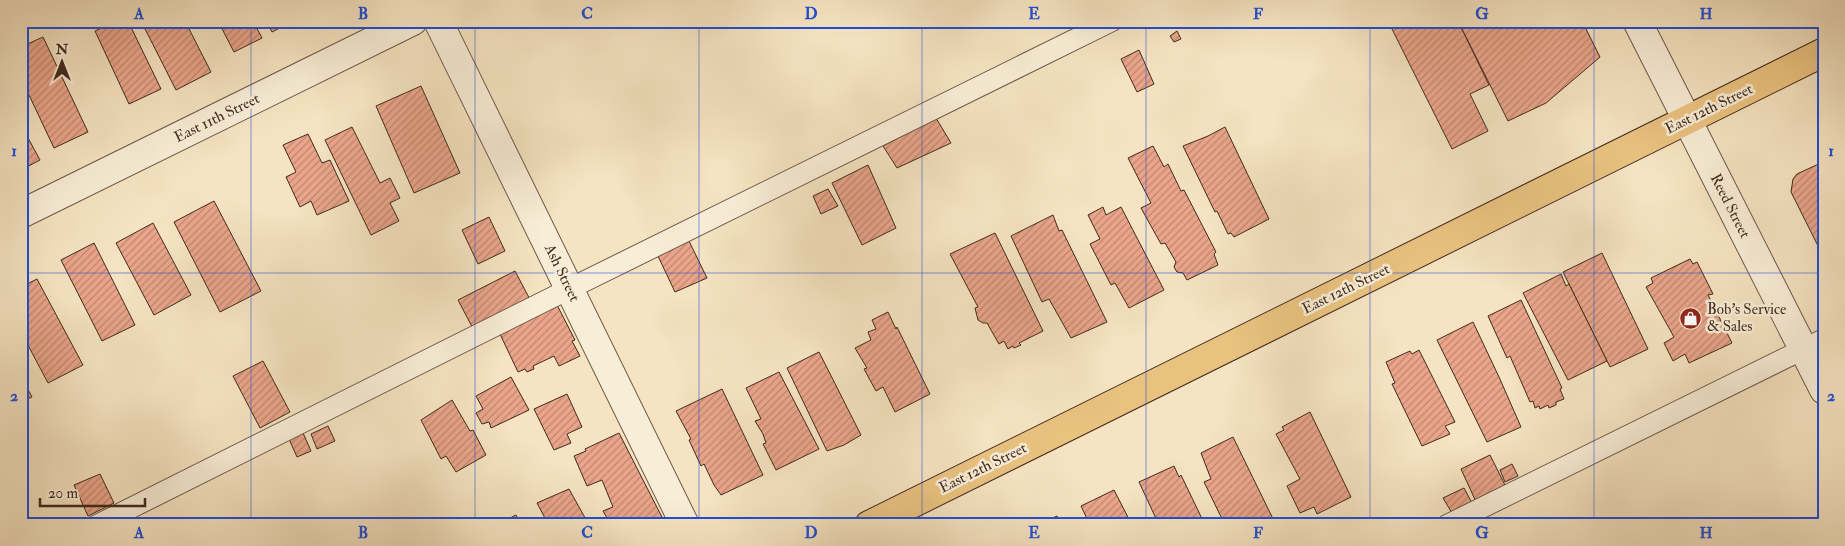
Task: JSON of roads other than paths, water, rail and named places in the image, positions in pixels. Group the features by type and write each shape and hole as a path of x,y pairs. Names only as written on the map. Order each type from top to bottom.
{"main road":[{"name":"East 12th Street","path":"869,525 1824,52"}],"street":[{"name":"East 11th Street","path":"21,214 413,21"},
{"name":"Ash Street","path":"438,21 685,525"},
{"name":"Reed Street","path":"1637,21 1687,120 1814,344 1824,390"}],"lane":[{"path":"97,525 569,288 1112,21"},
{"path":"1448,525 1814,344"}],"place":[{"name":"Bob's Service & Sales","path":"1691,318"}]}
